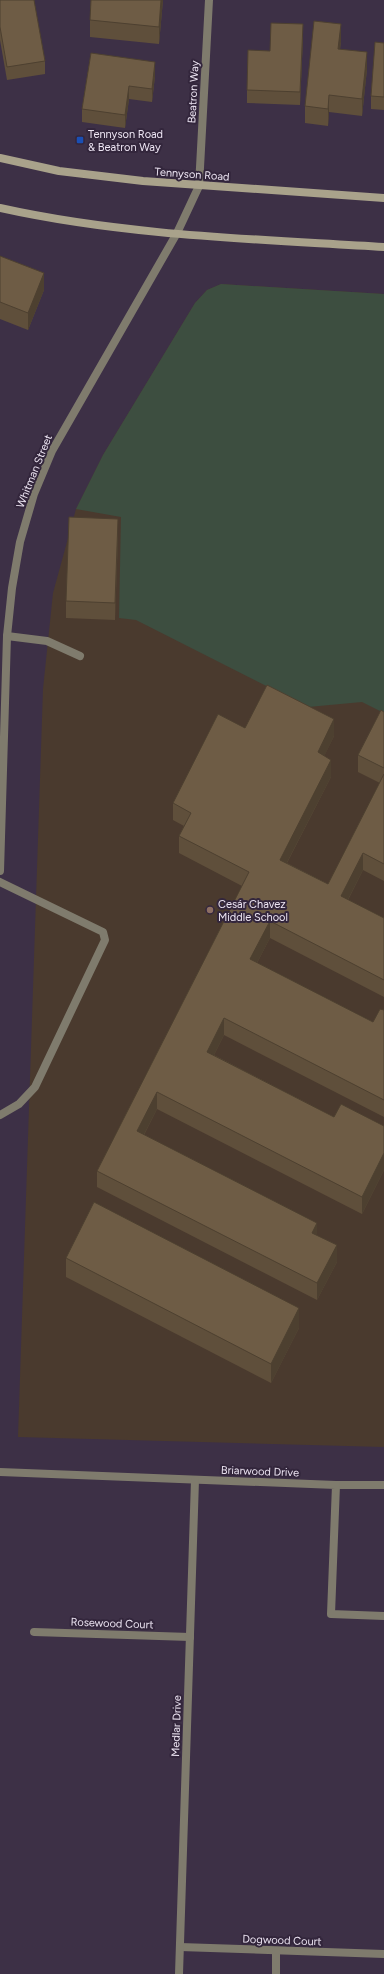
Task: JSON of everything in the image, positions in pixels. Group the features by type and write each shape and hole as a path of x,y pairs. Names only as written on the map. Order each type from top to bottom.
{"main road":[{"name":"Tennyson Road","path":"0,158 76,173 199,186 384,198"},
{"path":"0,208 50,219 177,233 384,247"}],"street":[{"name":"Beatron Way","path":"199,186 209,0"},
{"name":"Whitman Street","path":"0,871 2,685 12,588 20,542 34,494 52,451 177,233 199,186"},
{"path":"7,636 47,641 80,656"},
{"path":"0,882 103,932 105,940 35,1087 18,1104 0,1115"},
{"name":"Briarwood Drive","path":"0,1472 336,1485 384,1485"},
{"name":"Medlar Drive","path":"179,1974 195,1480"},
{"path":"336,1485 331,1614 384,1616"},
{"name":"Rosewood Court","path":"34,1632 190,1637"},
{"name":"Dogwood Court","path":"180,1947 384,1954"},
{"path":"276,1951 276,1974"}],"shaded area":[{"name":"Cesár Chavez Middle School","path":"221,284 384,294 384,1447 18,1437 43,689 53,593 76,509 103,455 195,303 207,290"}],"green space":[{"path":"221,284 384,294 384,713 362,702 308,707 136,620 119,618 121,517 76,509 103,455 195,303 207,290"}],"building":[{"path":"0,0 34,0 45,61 7,67 0,27"},
{"path":"91,0 161,0 159,27 90,20"},
{"path":"314,21 341,24 338,49 367,52 362,99 329,95 328,109 305,106"},
{"path":"271,23 303,24 300,92 247,90 248,50 270,51"},
{"path":"375,42 384,43 384,97 371,96"},
{"path":"91,53 155,62 152,89 129,86 125,115 82,109"},
{"path":"0,256 44,273 28,313 0,302"},
{"path":"69,517 118,519 115,603 66,601"},
{"path":"267,685 334,719 318,752 331,760 280,860 328,884 384,774 384,864 363,853 341,896 384,918 384,980 270,921 250,959 373,1022 380,1009 384,1010 384,1100 224,1018 207,1052 334,1117 341,1104 384,1126 384,1153 362,1197 157,1092 137,1131 317,1223 312,1233 337,1245 317,1283 97,1171 249,872 179,836 191,813 173,803 218,714 245,728"},
{"path":"381,710 384,712 384,768 358,755"},
{"path":"94,1202 299,1308 271,1364 66,1258"}],"place":[{"name":"Tennyson Road & Beatron Way","path":"80,140"},
{"name":"Cesár Chavez Middle School","path":"210,910"}]}
